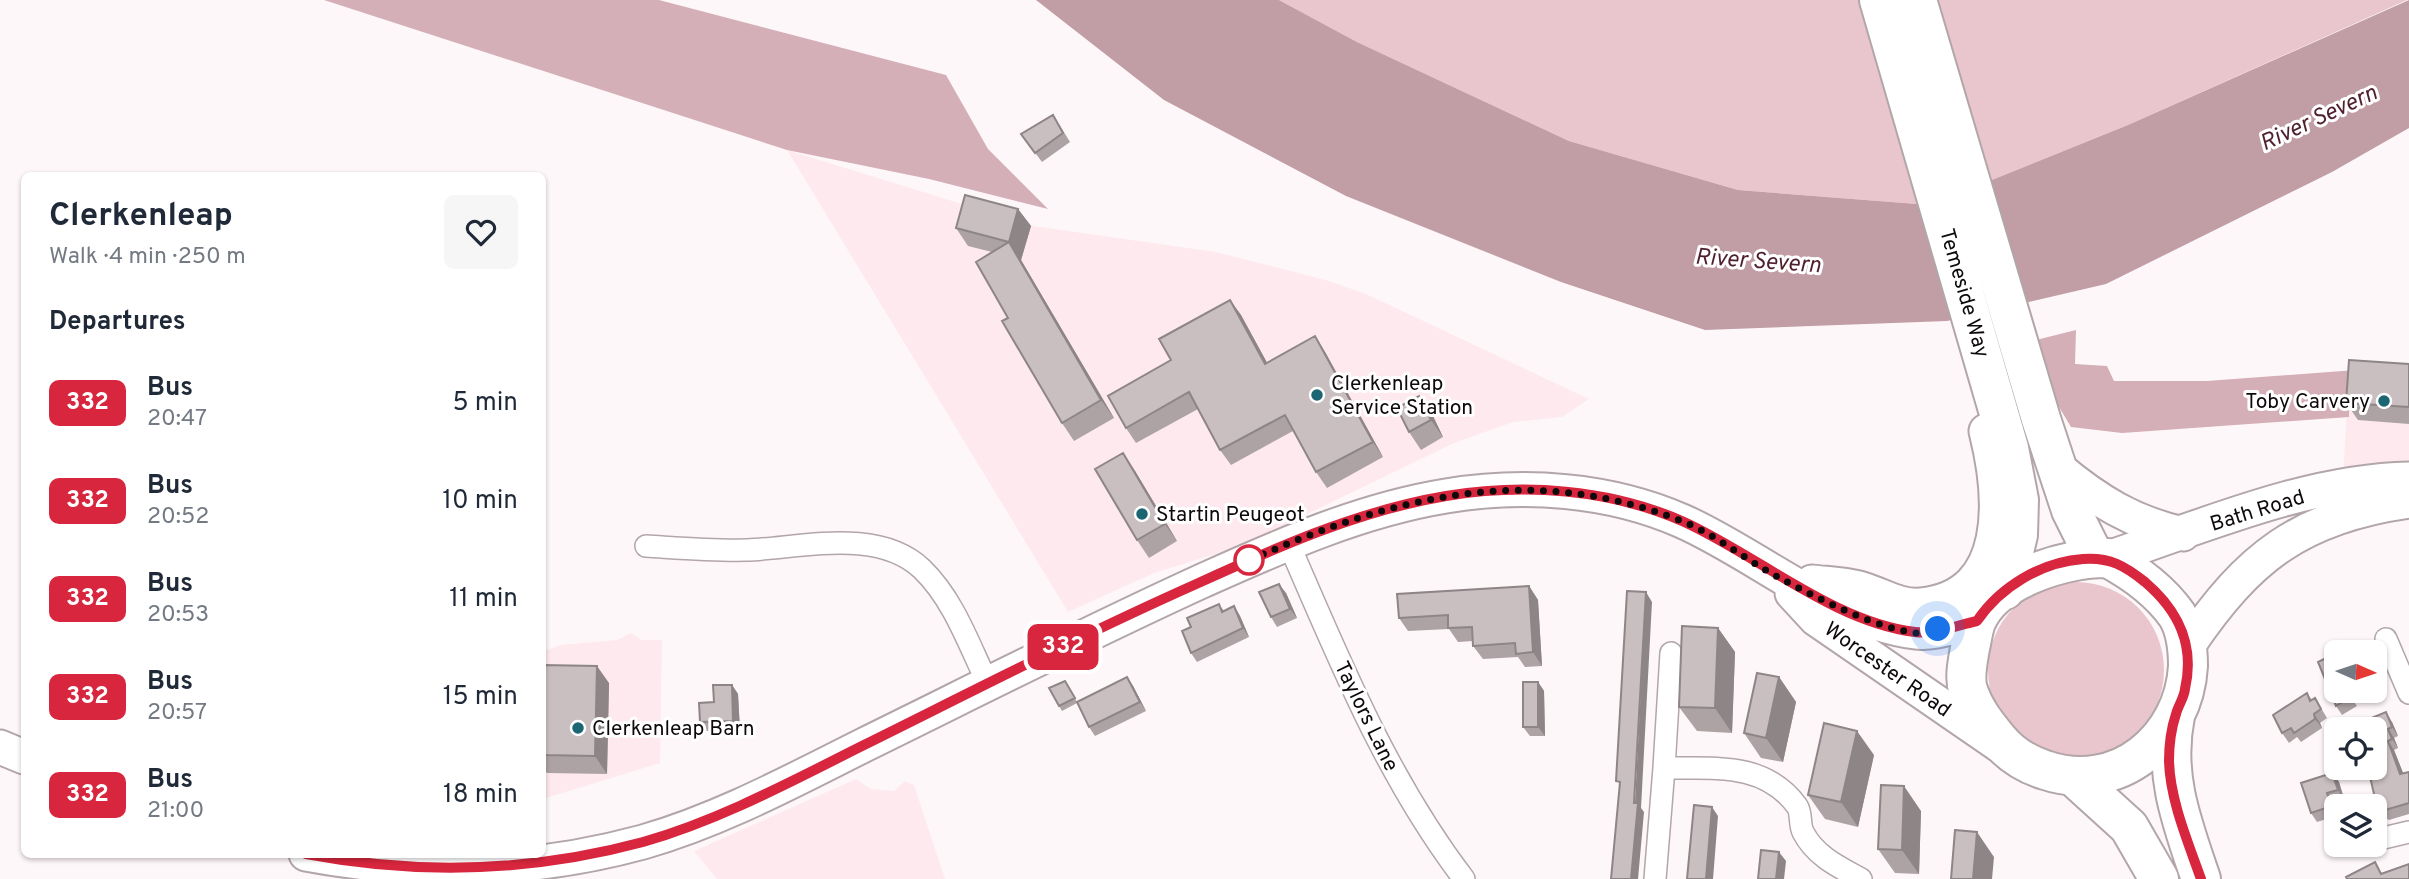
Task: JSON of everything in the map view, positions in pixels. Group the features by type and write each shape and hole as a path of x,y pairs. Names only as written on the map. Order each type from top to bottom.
{"highway":[{"name":"Temeside Way","path":"1879,0 1960,277 1988,402 2019,500 2018,535 2004,590"},
{"name":"Temeside Way","path":"1917,0 2057,468 2071,510 2101,558"},
{"path":"2101,558 2129,570 2155,591 2178,616 2188,646 2185,691 2175,714 2147,751 2114,772 2075,778 2032,766 2007,750 1978,714 1967,687 1968,661 1977,621 1989,603 2004,590 2028,575 2074,560 2101,558"},
{"path":"2175,714 2169,764 2178,807 2201,879"},
{"path":"2075,778 2129,827 2159,879"}],"main road":[{"path":"1778,578 1863,589 1895,602 1921,605 1954,595 1970,584 1986,566 1997,523 1988,402"},
{"path":"2057,468 2106,505 2132,518 2183,534"},
{"name":"Bath Road","path":"2101,558 2319,491 2385,480 2409,479"},
{"name":"Worcester Road","path":"1288,542 1363,515 1442,496 1505,488 1586,494 1680,520 1729,545 1778,578 1868,619 1919,633 1977,621"},
{"name":"Bath Road","path":"2188,646 2213,610 2241,578 2292,537 2342,515 2409,501"},
{"path":"336,858 404,867 468,868 544,862 645,841 716,816 1140,609 1288,542"},
{"name":"Worcester Road","path":"1778,578 1816,619 2007,750"},
{"path":"0,747 21,756"}],"street":[{"name":"Taylors Lane","path":"1288,542 1369,728 1415,809 1464,879"},
{"path":"646,546 745,550 842,544 885,549 920,567 932,580 946,600 988,684"},
{"path":"2386,639 2409,693"},
{"path":"1655,879 1671,653"},
{"path":"1664,768 1748,770 1777,787 1799,808 1802,831 1822,857 1861,879"},
{"path":"2387,837 2409,832"}],"shaded area":[{"path":"324,0 659,0 946,75 988,149 1048,209 929,179 787,150"},
{"path":"1279,0 2407,0 2128,125 1930,205 1738,190 1569,141 1357,42"},
{"path":"787,150 1033,226 1216,252 1329,281 1366,294 1589,399 1562,417 1513,422 1454,443 1241,546 1154,573 1068,612"},
{"path":"2076,330 2075,364 2107,366 2114,381 2207,381 2409,366 2349,375 2349,417 2122,433 2071,427 2056,402 2032,341"},
{"path":"2349,375 2409,378 2409,474 2343,478"},
{"path":"2076,582 2110,589 2138,608 2157,636 2164,670 2157,704 2138,732 2110,751 2076,758 2042,751 2014,732 1995,704 1988,670 1995,636 2014,608 2042,589"},
{"path":"631,633 642,640 662,640 660,763 546,798 546,651 561,645 617,640"},
{"path":"856,779 871,789 894,791 905,781 914,785 945,879 717,879 694,851"}],"water":[{"name":"River Severn","path":"1036,0 1279,0 1357,42 1569,141 1738,190 1930,205 2128,125 2409,0 2409,128 2332,172 2106,284 1947,321 1705,330 1561,282 1346,196 1164,100"}],"building":[{"path":"1053,115 1063,133 1035,153 1021,134"},
{"path":"965,195 1018,209 1009,242 956,228"},
{"path":"1009,242 1101,400 1062,423 1002,321 1008,318 976,262"},
{"path":"1230,300 1265,364 1315,336 1373,442 1316,472 1285,415 1220,450 1189,392 1126,428 1108,396 1171,360 1159,339"},
{"path":"2349,360 2409,364 2409,407 2346,403"},
{"path":"1419,396 1431,420 1409,432 1397,408"},
{"name":"Startin Peugeot","path":"1123,453 1165,524 1137,540 1095,469"},
{"path":"1279,584 1290,609 1271,617 1259,592"},
{"path":"1529,586 1533,652 1516,654 1515,643 1473,646 1472,627 1448,628 1448,615 1399,618 1397,594"},
{"path":"1627,591 1646,592 1634,803 1638,803 1631,879 1611,879 1620,782 1616,781"},
{"path":"1219,604 1222,612 1234,606 1243,628 1191,653 1182,631 1191,627 1187,618"},
{"path":"1682,626 1718,628 1715,708 1679,707"},
{"path":"2324,659 2324,677 2318,662"},
{"name":"Clerkenleap Barn","path":"546,665 597,666 595,756 546,755"},
{"path":"1757,673 1779,677 1766,738 1744,733"},
{"path":"1127,677 1140,702 1089,727 1077,702"},
{"path":"1065,681 1075,698 1059,706 1049,688"},
{"path":"1523,682 1538,682 1538,727 1523,727"},
{"path":"713,685 732,685 733,721 700,722 699,703 714,702"},
{"path":"2307,693 2310,701 2315,698 2321,709 2314,714 2315,719 2294,733 2291,728 2282,733 2273,715"},
{"path":"2386,712 2392,727 2388,729 2392,739 2388,741 2400,774 2409,772 2409,803 2387,810 2387,794 2374,794 2371,780 2387,780 2387,717 2374,717"},
{"path":"1824,723 1857,731 1841,802 1808,795"},
{"path":"2324,776 2324,780 2334,780 2338,790 2324,794 2324,809 2311,813 2301,783"},
{"path":"1881,785 1904,786 1902,850 1878,849"},
{"path":"1694,805 1712,807 1706,879 1687,879"},
{"path":"1955,830 1977,832 1973,879 1951,879"},
{"path":"1761,850 1779,852 1776,879 1758,879"},
{"path":"2375,862 2381,874 2409,864 2409,879 2347,879 2346,877"}],"bus line":[{"name":"332","path":"328,858 404,867 468,868 531,863 645,841 716,816 779,787 1140,609 1288,542 1363,515 1442,496 1505,488 1586,494 1680,520 1729,545 1778,578 1868,619 1919,633 1977,621 1989,603 2028,575 2074,560 2108,558 2129,570 2155,591 2178,616 2188,646 2185,691 2175,714 2169,744 2169,764 2178,807 2201,879"}],"place":[{"name":"Clerkenleap Service Station","path":"1317,395"},
{"name":"Toby Carvery","path":"2384,401"},
{"name":"Startin Peugeot","path":"1142,514"},
{"name":"Clerkenleap Barn","path":"578,728"}],"route":[{"path":"1249,560 1239,565 1288,542 1363,515 1442,496 1505,488 1586,494 1680,520 1729,545 1778,578 1868,619 1919,633 1938,629"}]}
